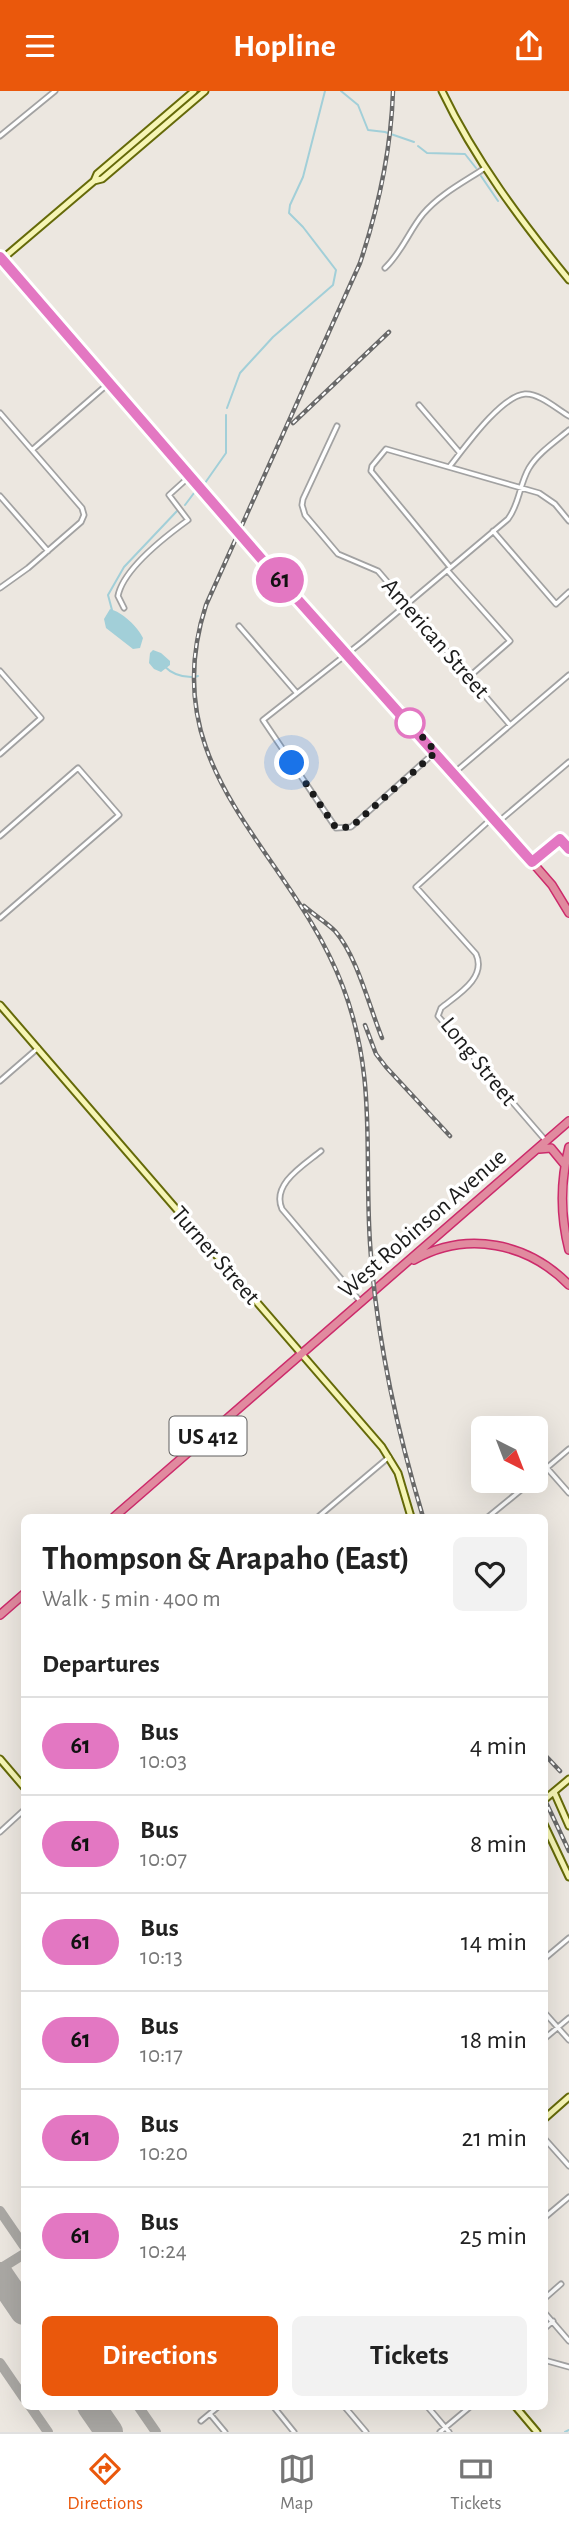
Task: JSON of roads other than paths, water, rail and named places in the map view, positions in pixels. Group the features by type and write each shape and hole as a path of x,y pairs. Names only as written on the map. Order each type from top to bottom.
{"highway":[{"path":"1,259 552,885 568,910"},
{"name":"West Robinson Avenue","path":"302,1355 569,1121"},
{"path":"569,1147 561,1186 569,1248"},
{"path":"532,1153 541,1148 551,1148 565,1165"},
{"path":"440,1233 451,1246"},
{"name":"US 412","path":"402,1267 436,1249 483,1243 509,1247 534,1257 565,1277 569,1285"},
{"name":"US 412","path":"117,1514 302,1355"},
{"path":"0,1615 21,1597"}],"street":[{"path":"0,136 55,91"},
{"path":"94,181 97,174 194,91"},
{"path":"1,259 94,181 102,179 205,91"},
{"path":"442,91 485,168 523,224 569,280"},
{"path":"385,268 398,255 419,219 433,204 485,168"},
{"path":"32,450 109,383"},
{"path":"450,467 492,416 515,397 534,395 569,416"},
{"path":"419,405 460,453"},
{"path":"0,414 82,508 84,515 81,522 48,551 0,587"},
{"name":"American Street","path":"337,426 303,499 302,511 338,554 378,571 510,725"},
{"path":"436,752 351,827 336,828 263,720 407,605 493,531 514,511 525,476 535,459 569,429"},
{"path":"469,677 510,641 370,469 386,449 522,488 547,498 569,521"},
{"path":"124,608 118,596 125,580 142,559 188,520 169,495 190,476"},
{"path":"0,496 48,551"},
{"path":"493,531 556,604 569,592"},
{"path":"239,626 296,692"},
{"path":"0,671 41,718 0,754"},
{"path":"454,773 569,675"},
{"path":"495,820 569,762"},
{"path":"0,836 78,768 119,815 0,918"},
{"name":"Long Street","path":"495,820 416,887 476,954 480,962 477,974 441,1008 438,1016 546,1141"},
{"name":"Turner Street","path":"0,1005 389,1458 398,1473 410,1514"},
{"path":"0,1081 37,1048"},
{"path":"321,1151 283,1185 279,1201 282,1209 362,1302"},
{"path":"548,1467 569,1449"},
{"path":"322,1514 389,1458"},
{"path":"548,1469 569,1493"},
{"path":"492,1514 516,1493"},
{"path":"0,1759 21,1784"},
{"path":"548,1797 569,1779"},
{"path":"554,1792 569,1826"},
{"path":"0,1832 21,1813"},
{"path":"548,1833 569,1877"},
{"path":"548,1956 569,1938"},
{"path":"548,2016 569,2040"},
{"path":"548,2036 569,2018"},
{"path":"548,2115 569,2097"},
{"path":"548,2143 569,2167"},
{"path":"548,2215 569,2197"},
{"path":"548,2295 561,2284"},
{"path":"548,2316 569,2340"},
{"path":"548,2325 553,2321"},
{"path":"548,2361 569,2367"},
{"path":"201,2421 214,2410"},
{"path":"276,2410 295,2432"},
{"path":"347,2410 366,2432"},
{"path":"430,2410 447,2430"},
{"path":"440,2432 447,2430 467,2410"},
{"path":"518,2410 537,2432"},
{"path":"210,2414 225,2432"}],"water":[{"path":"110,609 137,629 143,638 140,648 133,649 106,628 104,619"},
{"path":"153,650 170,661 170,665 161,672 149,663"}],"waterway":[{"path":"227,408 240,373 273,337 333,285 336,270 289,213 303,177 325,91"},
{"path":"341,91 358,105 368,130 385,132 414,142"},
{"path":"418,146 427,153 465,154 476,168"},
{"path":"481,176 498,201"},
{"path":"205,483 226,453 226,415"},
{"path":"185,505 194,493"},
{"path":"112,610 108,595 124,567 177,511"},
{"path":"164,666 176,674 191,677"},
{"path":"565,2432 569,2430"}],"railway":[{"path":"393,91 383,178 360,263 206,605 194,664 197,716 212,763 235,807 320,938 343,987 354,1020 365,1083 370,1243 377,1313 396,1416 422,1514"},
{"path":"293,423 389,332"},
{"path":"304,906 343,941 356,967 382,1038"},
{"path":"365,1025 376,1054 450,1136"},
{"path":"548,1758 560,1771"},
{"path":"548,1806 569,1851"}]}
